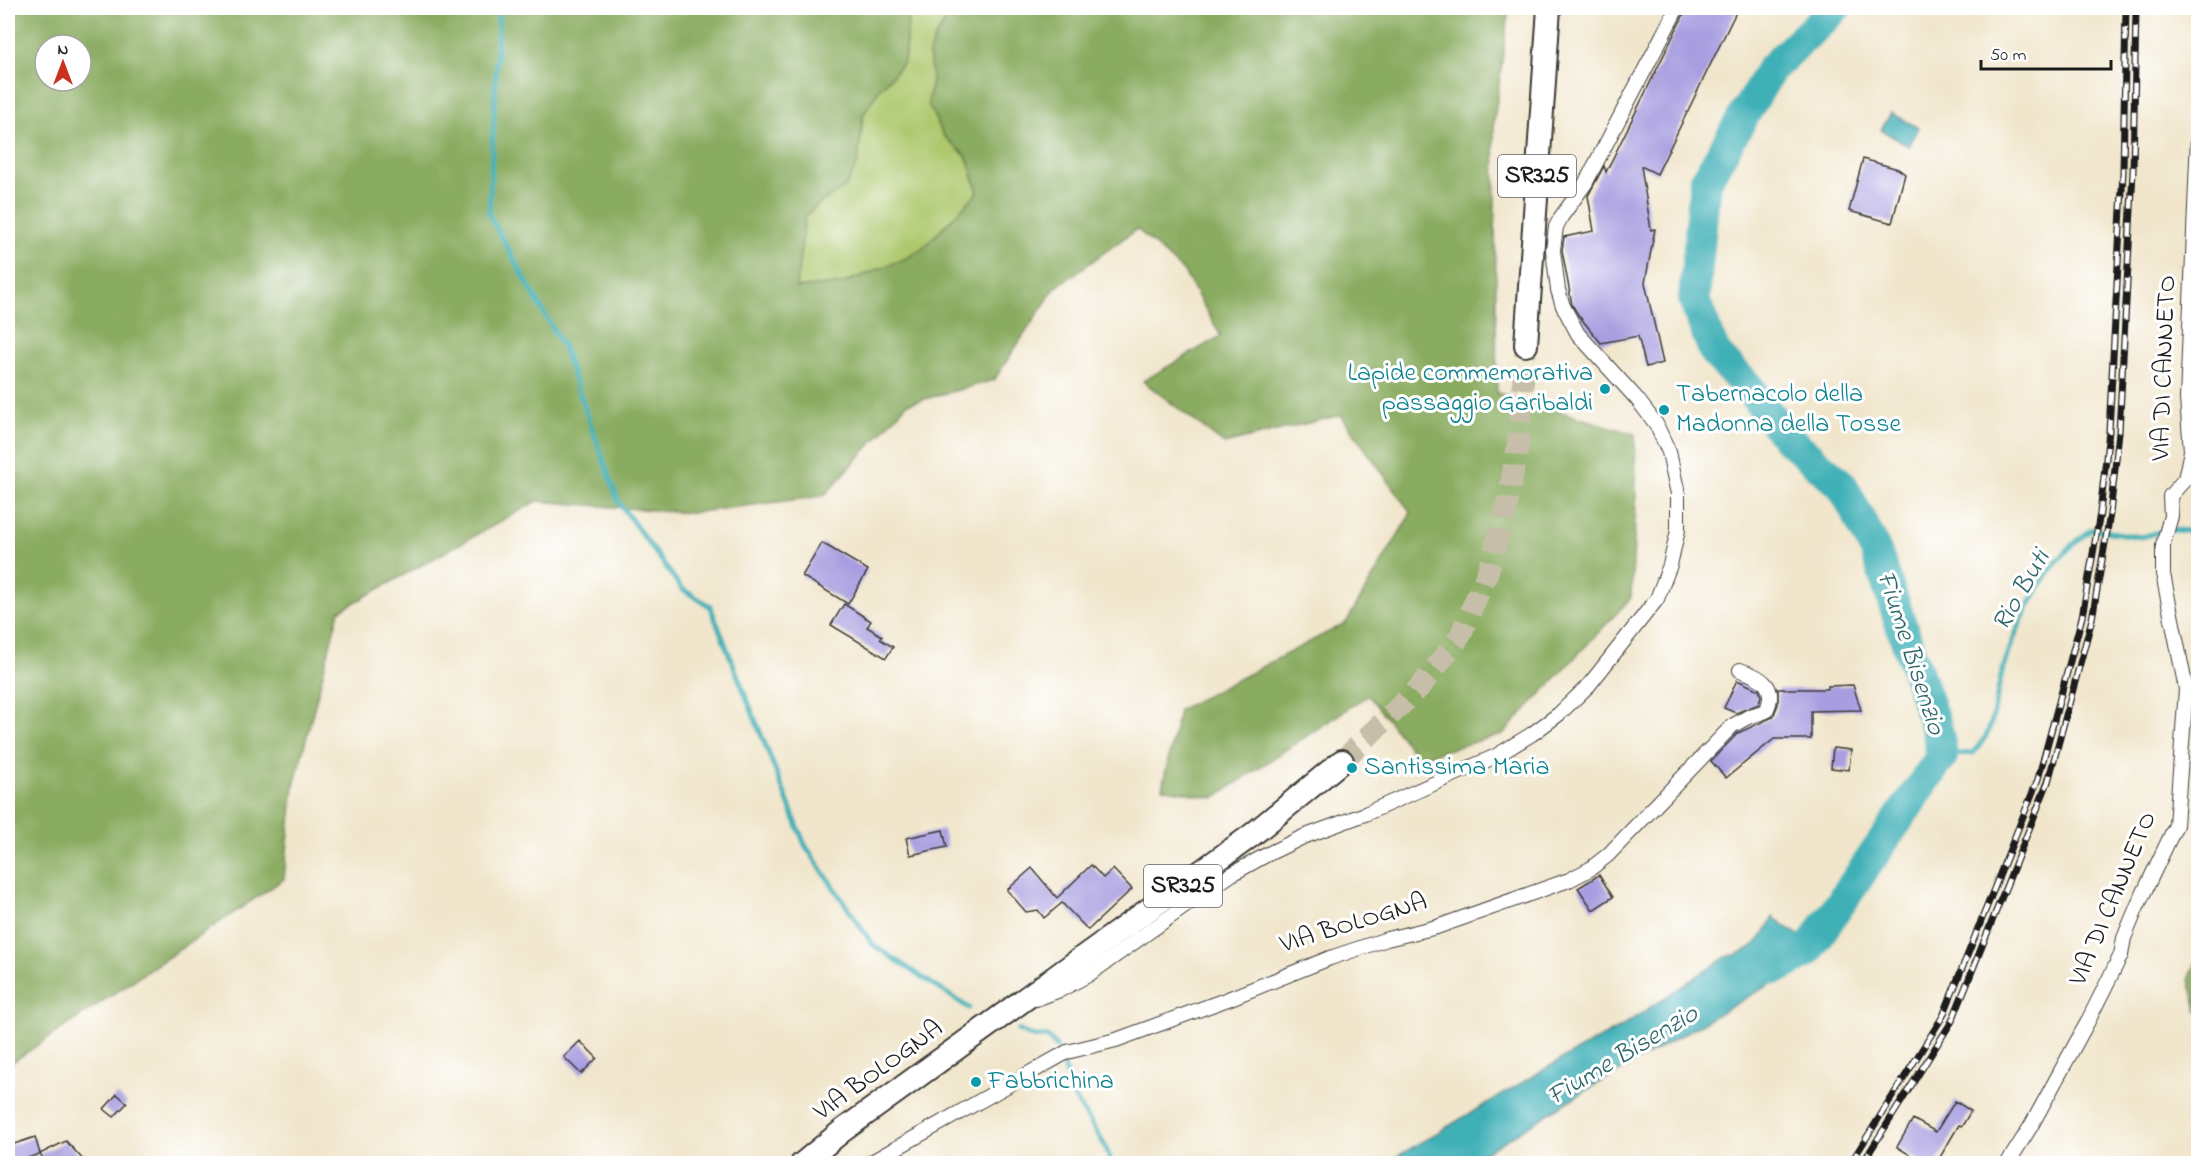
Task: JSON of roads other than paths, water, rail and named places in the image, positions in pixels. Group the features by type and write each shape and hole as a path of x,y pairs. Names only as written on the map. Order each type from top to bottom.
{"main road":[{"name":"SR325","path":"1526,345 1549,8"},
{"name":"VIA BOLOGNA","path":"802,1164 842,1131 1252,835 1342,761"}],"street":[{"name":"VIA BOLOGNA","path":"1019,1005 1060,990 1088,975 1188,903 1268,854 1303,837 1365,814 1485,761 1532,734 1559,714 1589,685 1657,600 1670,565 1678,530 1678,494 1670,452 1656,424 1643,407 1578,334 1563,306 1555,272 1553,250 1556,227 1585,184 1677,8"},
{"name":"VIA DI CANNETO","path":"2007,1164 2031,1126 2121,955 2124,938 2137,907 2176,825 2186,689 2163,574 2163,545 2171,516 2170,496 2185,479 2192,451 2187,399 2199,136"},
{"name":"VIA BOLOGNA","path":"868,1164 930,1127 1067,1052 1116,1040 1330,958 1497,908 1569,880 1590,869 1624,839 1732,726 1766,711 1771,697 1769,687 1762,680 1740,670"}],"water":[{"path":"1891,113 1919,128 1909,146 1881,130"},
{"path":"1773,917 1824,953 1592,1087 1468,1163 1386,1163 1555,1063 1619,1028 1726,957 1743,952 1755,944"}],"waterway":[{"path":"499,8 489,215 562,345 619,503 682,589 710,606 805,845 873,945 969,1008"},
{"name":"Fiume Bisenzio","path":"1776,969 1806,953 1942,756 1938,733 1876,551 1842,485 1786,437 1749,388 1715,353 1694,300 1705,182 1771,69 1835,8"},
{"name":"Rio Buti","path":"1942,756 1973,753 1986,737 1992,722 2001,676 2024,614 2047,576 2075,543 2092,529 2141,537 2166,530 2198,531"},
{"path":"1018,1030 1033,1037 1047,1037 1057,1047"},
{"path":"1062,1059 1073,1095 1104,1144 1112,1164"}],"tunnel":[{"path":"1342,761 1420,687 1460,636 1488,571 1506,510 1518,445 1526,345"}],"railway":[{"path":"1850,1164 1943,1016 2038,779 2082,617 2100,513 2109,431 2123,172 2126,8"},
{"path":"1862,1164 1952,1021 2048,782 2092,619 2110,514 2119,432 2133,172 2136,8"}],"place":[{"name":"Lapide commemorativa passaggio Garibaldi","path":"1605,389"},
{"name":"Tabernacolo della Madonna della Tosse","path":"1664,410"},
{"name":"Santissima Maria","path":"1352,768"},
{"name":"Fabbrichina","path":"976,1082"}]}
